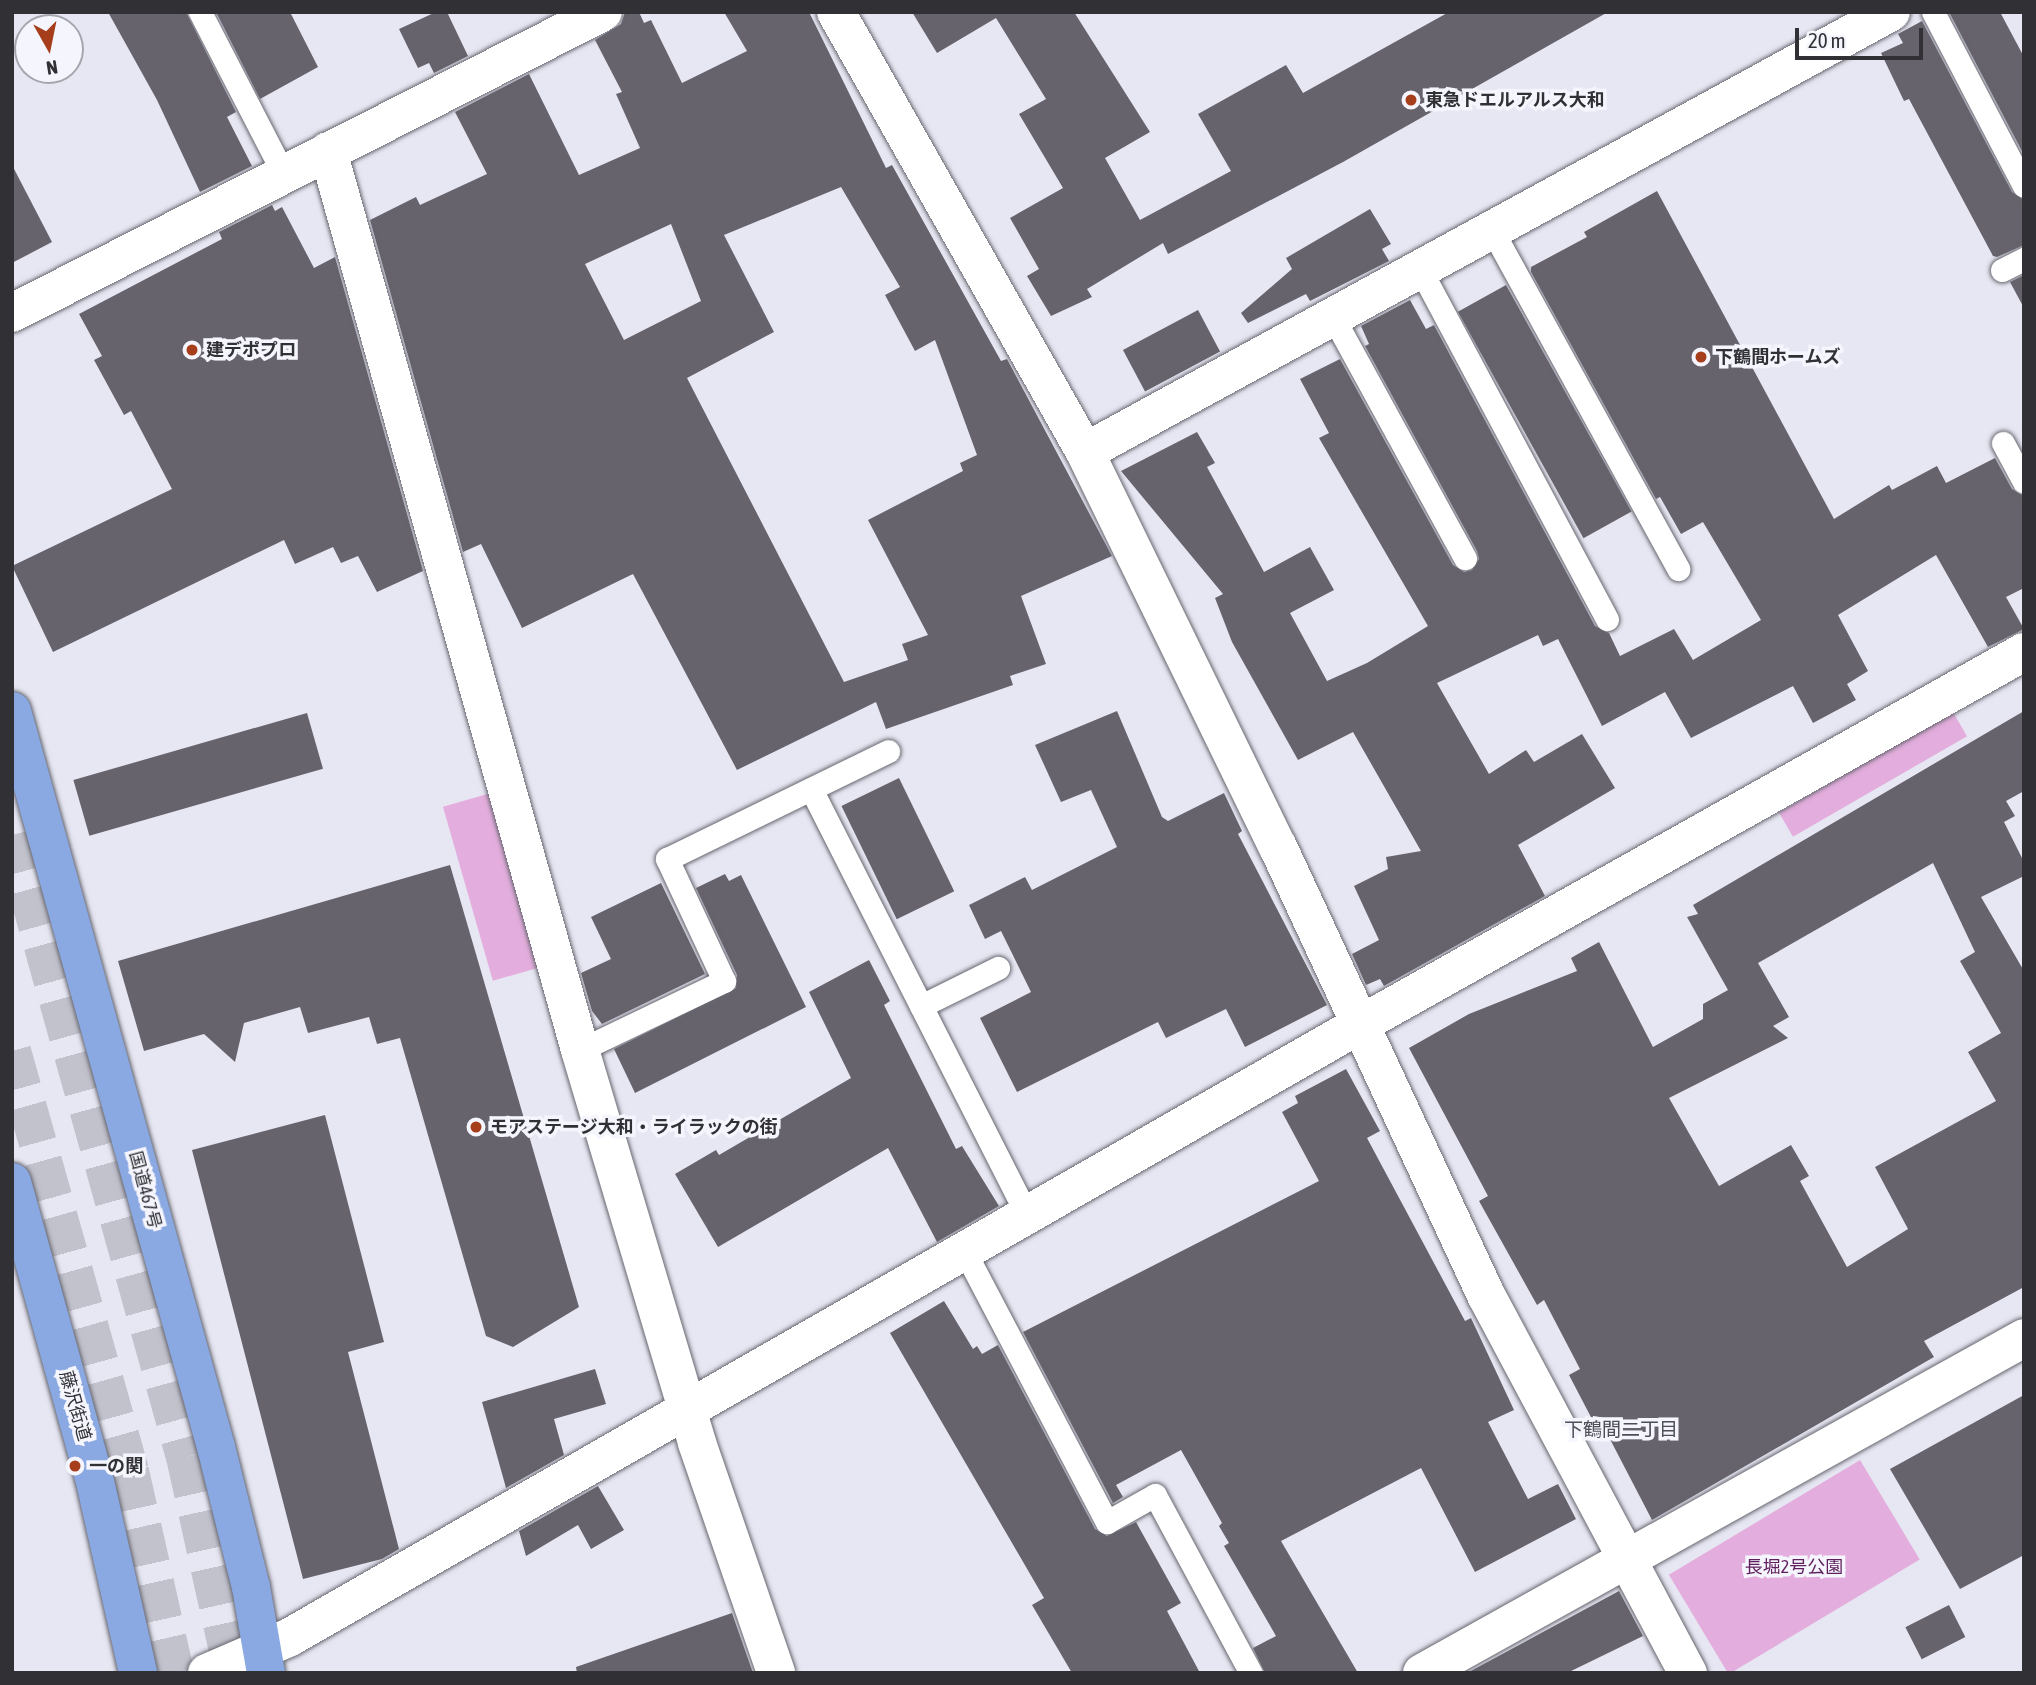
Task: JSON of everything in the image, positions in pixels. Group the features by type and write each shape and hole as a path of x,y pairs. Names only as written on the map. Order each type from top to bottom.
{"highway":[{"name":"国道467号","path":"12,711 216,1447 264,1661"},
{"name":"藤沢街道","path":"12,1182 94,1477 138,1673"}],"street":[{"path":"12,313 603,12"},
{"path":"836,12 1084,452 1362,1024 1486,1295 1688,1673"},
{"path":"1084,452 1891,12"},
{"path":"328,151 580,1049 687,1413 776,1673"},
{"path":"207,1673 264,1661 687,1413 1362,1024 2024,652"},
{"path":"1422,1673 2024,1338"}],"lane":[{"path":"200,12 283,173"},
{"path":"1933,12 2024,186"},
{"path":"1492,230 1678,569"},
{"path":"2003,270 2024,259"},
{"path":"1420,269 1607,620"},
{"path":"1332,317 1465,558"},
{"path":"2003,443 2024,482"},
{"path":"580,1049 724,981 667,859 888,751"},
{"path":"811,789 1029,1218"},
{"path":"920,1006 998,968"},
{"path":"966,1254 1107,1522 1155,1495 1251,1673"}],"green space":[{"path":"1953,712 1967,736 1793,837 1779,812"},
{"path":"491,793 541,967 493,981 443,807"},
{"name":"長堀2号公園","path":"1860,1460 1920,1559 1731,1673 1728,1673 1669,1575"}],"building":[{"path":"108,12 186,12 236,112 227,117 252,166 200,192 157,100"},
{"path":"216,12 290,12 318,67 260,99"},
{"path":"436,12 447,12 468,56 434,73 429,63 418,68 399,29"},
{"path":"625,12 639,12 644,23 651,20 682,83 747,51 724,12 809,12 886,168 892,165 1001,361 1007,359 1112,556 1021,596 1046,664 1010,676 1013,685 886,729 876,702 737,770 633,574 522,628 481,544 463,552 370,220 416,197 420,205 487,174 455,112 529,74 579,175 640,148 616,94 622,92 595,40 621,24","holes":["841,187 900,287 885,295 915,351 935,340 977,455 960,463 963,471 868,520 928,635 902,644 908,660 844,682 687,378 774,332 724,235","671,224 701,301 624,340 585,264"]},
{"path":"912,12 1074,12 1150,132 1105,158 1140,220 1231,171 1198,114 1286,65 1303,93 1449,12 1608,12 1343,162 1168,254 1163,243 1087,289 1092,297 1051,316 1027,276 1039,269 1010,218 1063,188 1019,114 1046,99 996,18 937,53"},
{"path":"1949,12 2000,12 2024,57 2024,155"},
{"path":"1922,21 2012,192 2024,200 2024,245 1997,257 1993,256 1909,99 1904,101 1881,53 1903,43 1898,34"},
{"path":"12,165 52,242 12,263"},
{"path":"1657,191 1834,519 1889,485 1892,490 1937,466 1946,483 1995,458 2012,489 2024,496 2024,588 2006,597 2024,629 1988,647 1936,555 1838,615 1868,671 1847,684 1856,700 1813,723 1793,686 1691,738 1665,692 1602,726 1558,639 1543,646 1538,635 1437,683 1489,774 1526,750 1534,762 1582,734 1615,788 1518,845 1545,896 1384,986 1380,979 1366,985 1352,954 1379,940 1354,886 1388,869 1386,857 1421,851 1353,732 1298,760 1232,642 1215,598 1223,594 1121,471 1197,432 1215,463 1207,467 1264,572 1310,547 1334,590 1290,613 1327,681 1367,663 1428,626 1319,438 1329,433 1300,379 1340,359 1453,565 1464,572 1472,570 1479,559 1477,551 1365,346 1369,344 1361,326 1410,300 1426,329 1434,325 1595,626 1609,633 1620,656 1674,629 1693,660 1761,620 1703,522 1681,534 1660,497 1656,499 1531,272 1531,267 1587,237 1584,232"},
{"path":"272,205 275,211 282,207 314,268 335,257 423,571 377,592 358,556 341,563 333,547 295,564 284,540 53,652 12,566 172,489 131,411 124,415 94,360 102,356 79,314 222,239 219,232"},
{"path":"1370,209 1391,244 1382,249 1389,261 1310,301 1306,294 1248,323 1241,313 1292,269 1286,258"},
{"path":"2024,275 2024,308 2010,282"},
{"path":"1506,285 1632,512 1583,538 1458,312"},
{"path":"1198,310 1220,351 1145,391 1123,350"},
{"path":"1117,711 1162,817 1168,821 1224,793 1242,831 1238,834 1327,1005 1245,1047 1226,1009 1166,1038 1158,1022 1017,1092 980,1018 1031,992 1001,931 985,939 969,905 1025,877 1032,890 1117,847 1091,790 1061,802 1035,745"},
{"path":"2024,711 2024,791 2006,801 2015,816 2004,822 2024,862 2024,876 1981,897 2024,971 2024,1287 1924,1341 1934,1357 1652,1520 1599,1418 1593,1421 1569,1375 1580,1369 1544,1300 1537,1305 1479,1201 1488,1196 1409,1048 1469,1014 1577,971 1571,958 1599,942 1653,1047 1703,1019 1703,1004 1728,990 1687,917 1698,914 1693,905","holes":["1933,863 1975,952 1960,961 2001,1033 1968,1052 1996,1101 1875,1167 1908,1229 1847,1267 1800,1181 1809,1176 1791,1145 1719,1186 1669,1098 1788,1038 1773,1026 1789,1017 1758,963"]},
{"path":"307,713 323,769 89,836 73,780"},
{"path":"899,778 954,891 897,919 841,806"},
{"path":"450,865 579,1307 513,1347 486,1336 400,1038 377,1044 369,1017 308,1033 300,1007 244,1023 235,1062 204,1034 144,1051 118,961"},
{"path":"725,874 729,881 741,875 806,1007 635,1093 614,1049 736,988 737,975 696,888"},
{"path":"661,883 705,974 602,1024 592,1011 581,973 611,959 591,917"},
{"path":"869,960 890,1001 884,1005 956,1149 962,1146 999,1206 937,1242 888,1148 718,1247 675,1174 716,1150 719,1155 851,1078 809,992"},
{"path":"1346,1069 1380,1131 1367,1138 1465,1321 1471,1318 1514,1410 1488,1422 1528,1499 1558,1484 1576,1519 1475,1572 1421,1468 1281,1541 1358,1673 1265,1673 1253,1648 1276,1636 1224,1546 1229,1543 1219,1526 1222,1523 1181,1450 1116,1485 1123,1497 1113,1503 1023,1332 1319,1181 1282,1112 1298,1103 1295,1096"},
{"path":"325,1115 384,1342 348,1352 399,1549 382,1559 303,1579 192,1150"},
{"path":"944,1301 973,1349 977,1346 982,1354 998,1345 1095,1529 1107,1536 1136,1522 1181,1603 1167,1611 1200,1673 1072,1673 1032,1605 1044,1598 890,1333"},
{"path":"595,1369 606,1404 554,1419 564,1455 506,1488 482,1402"},
{"path":"2024,1395 2024,1555 1960,1589 1890,1469"},
{"path":"598,1486 624,1530 591,1549 578,1525 526,1556 519,1531"},
{"path":"1619,1591 1643,1636 1567,1673 1467,1673"},
{"path":"1949,1605 1965,1637 1922,1659 1905,1627"},
{"path":"732,1613 753,1673 577,1673 576,1667"}],"tunnel":[{"path":"12,835 185,1457 233,1673"},
{"path":"12,1051 130,1471 175,1673"}],"place":[{"name":"東急ドエルアルス大和","path":"1411,100"},
{"name":"建デポプロ","path":"192,350"},
{"name":"下鶴間ホームズ","path":"1701,357"},
{"name":"モアステージ大和・ライラックの街","path":"476,1127"},
{"name":"一の関","path":"75,1466"}],"district":[{"name":"下鶴間二丁目","path":"1621,1430"}]}
